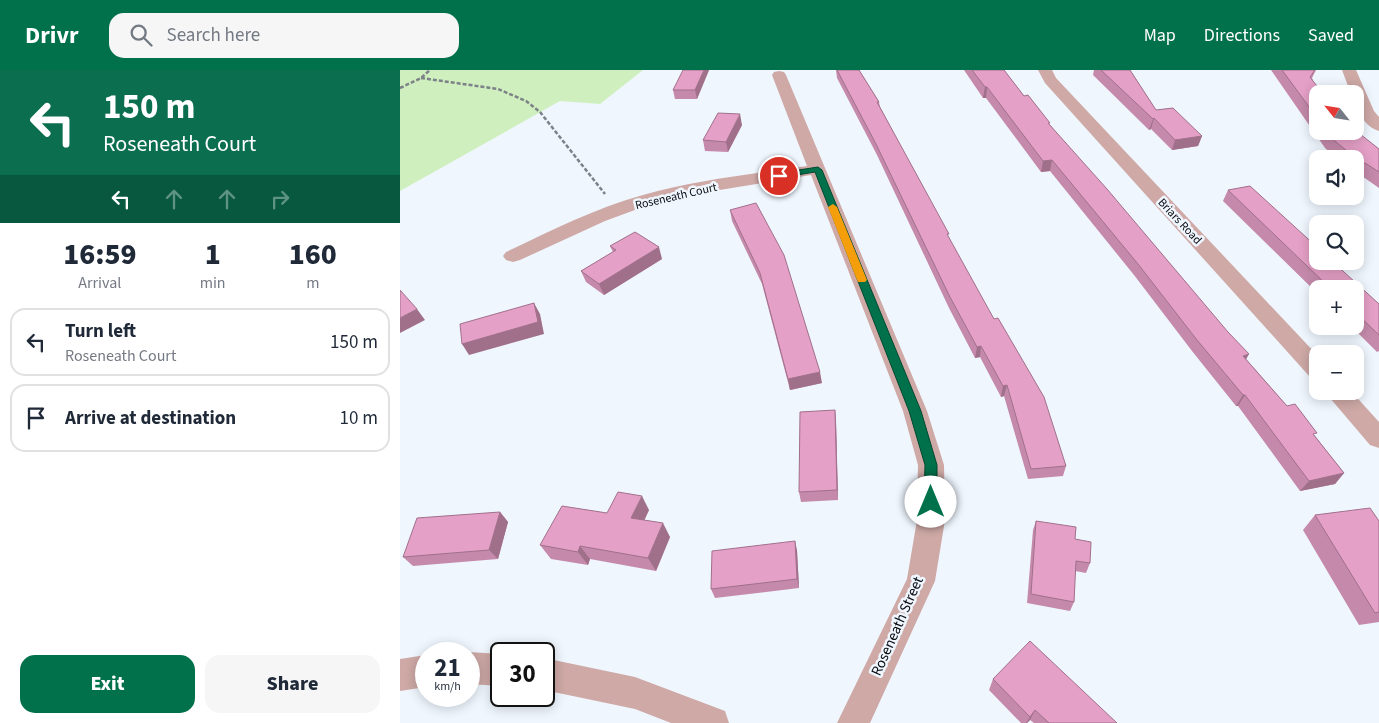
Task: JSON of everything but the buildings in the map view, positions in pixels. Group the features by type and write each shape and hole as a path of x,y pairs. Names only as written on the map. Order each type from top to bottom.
{"street":[{"name":"Briars Road","path":"1044,70 1050,80 1309,361"},
{"path":"1349,70 1367,113 1379,126"},
{"name":"Roseneath Street","path":"779,75 915,411 931,465 931,520 920,581 853,723"},
{"name":"Roseneath Court","path":"513,256 618,210 648,199 683,191 818,170"},
{"path":"1344,400 1379,438"},
{"path":"400,675 415,673"},
{"path":"555,676 635,693 713,723"}],"path":[{"path":"400,88 421,78 430,70"},
{"path":"421,78 498,89 526,101 540,112 571,154 618,210"}],"green space":[{"path":"400,70 643,70 600,104 560,101 400,191"}],"slow traffic":[{"path":"833,207 862,280"}],"route":[{"path":"779,176 818,170 915,411 931,465 931,502"}]}
